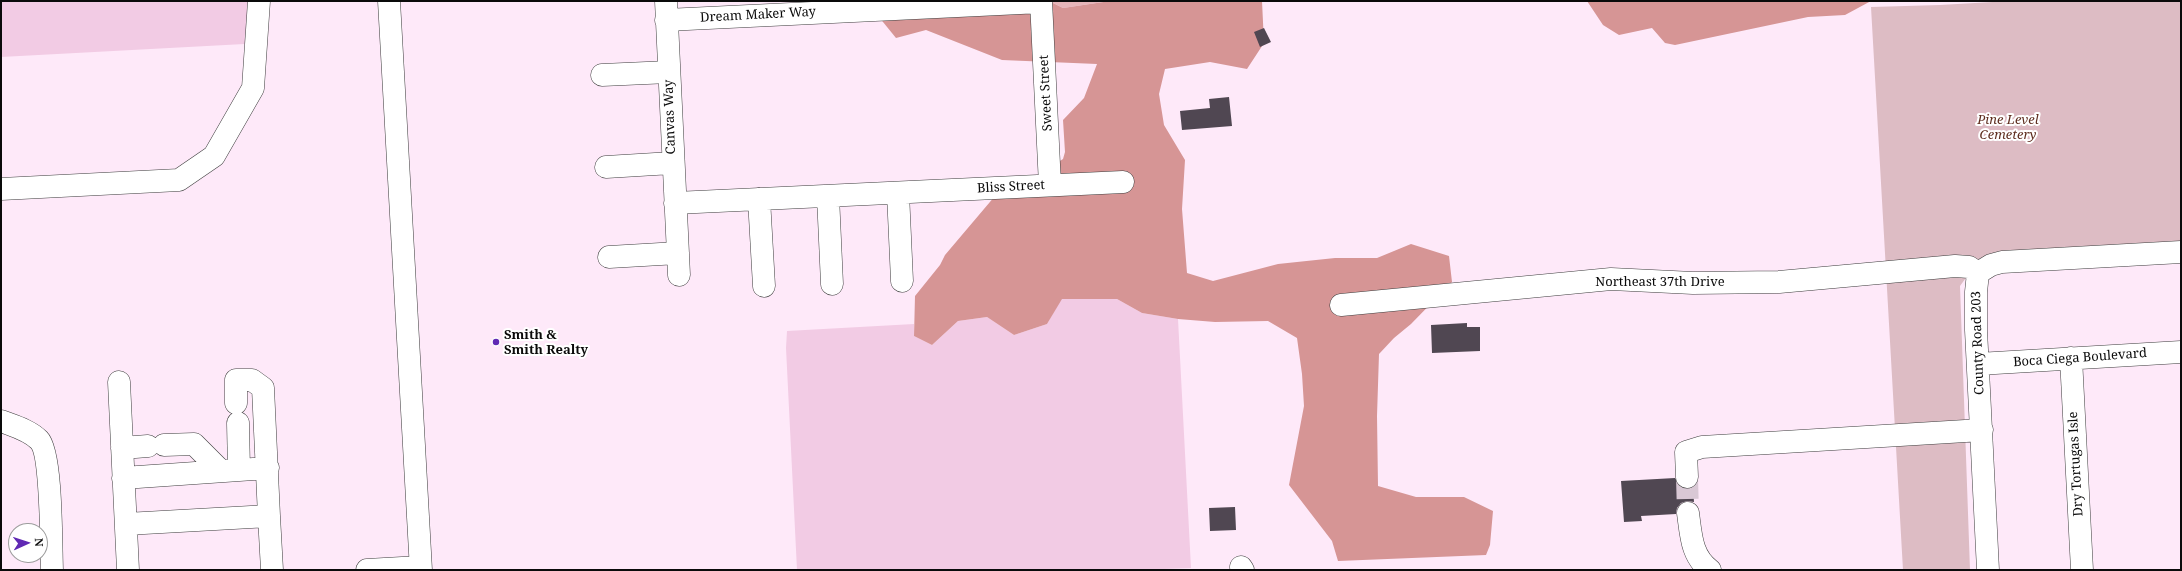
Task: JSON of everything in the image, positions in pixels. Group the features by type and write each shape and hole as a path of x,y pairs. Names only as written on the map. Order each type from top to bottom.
{"street":[{"path":"1,189 179,180 214,156 253,88 259,1"},
{"path":"367,570 420,568 389,1"},
{"name":"Dream Maker Way","path":"666,10 1041,2"},
{"name":"Sweet Street","path":"1041,2 1050,185"},
{"name":"Canvas Way","path":"666,10 672,162 679,274"},
{"name":"Canvas Way","path":"602,75 669,72"},
{"name":"Canvas Way","path":"606,167 672,162"},
{"name":"Bliss Street","path":"675,203 1123,182"},
{"path":"898,193 902,281"},
{"path":"828,196 832,284"},
{"path":"759,199 764,286"},
{"name":"County Road 203","path":"1988,570 1975,303 1978,273 1991,265 2002,262 2181,252"},
{"path":"609,257 678,253"},
{"name":"Northeast 37th Drive","path":"1341,305 1611,279 1693,282 1779,282 1955,266 1969,267 1978,273"},
{"name":"Boca Ciega Boulevard","path":"1978,364 2181,352"},
{"name":"Dry Tortugas Isle","path":"2071,358 2082,570"},
{"path":"230,471 237,413 236,380 252,380 263,388 272,570"},
{"path":"119,382 128,570"},
{"path":"1,421 22,429 40,441 47,459 52,570"},
{"path":"1687,477 1686,452 1702,447 1982,430"},
{"path":"122,448 194,444 230,471"},
{"path":"123,478 268,468"},
{"path":"1688,513 1693,548 1702,564 1710,570"},
{"path":"126,524 269,516"}],"shaded area":[{"path":"1,1 261,1 263,43 1,57"},
{"path":"1049,1 1110,1 1063,8"},
{"path":"1049,1 1063,8 1110,1 1262,1 1264,43 1247,69 1210,62 1165,69 1159,94 1164,125 1185,160 1182,209 1187,273 1213,281 1278,264 1335,258 1377,258 1411,244 1449,256 1452,282 1379,354 1377,416 1378,486 1416,497 1464,497 1493,511 1490,545 1486,555 1338,561 1332,541 1289,485 1304,406 1302,374 1297,338 1268,321 1215,322 1178,319 1142,313 1117,299 1062,299 1047,324 1014,335 987,317 958,321 932,345 914,336 915,296 940,265 945,255 995,196 1030,180 1063,159 1065,152 1063,120 1084,98 1097,64 1002,60 926,30 896,38 870,6"},
{"path":"1587,1 1871,1 1845,15 1808,17 1675,45 1665,43 1652,28 1619,35 1603,25"},
{"path":"1086,297 1117,299 1142,313 1178,319 1191,568 1138,570 797,570 786,348 787,331 914,324 914,336 932,345 958,321 987,317 1014,335 1047,324 1061,299"}],"green space":[{"name":"Pine Level Cemetery","path":"2010,1 2181,1 2181,243 1979,260 1960,286 1970,570 1903,570 1871,7"}],"building":[{"path":"1264,28 1271,42 1260,47 1254,32"},
{"path":"1229,97 1232,126 1182,130 1180,111 1210,108 1209,99"},
{"path":"1467,323 1467,327 1480,327 1480,351 1432,353 1431,325"},
{"path":"1675,478 1681,488 1693,488 1694,502 1687,501 1681,503 1677,508 1676,514 1641,516 1642,521 1624,522 1621,481"},
{"path":"1235,507 1236,530 1210,531 1209,508"}],"tunnel":[{"path":"1687,477 1688,513"}],"place":[{"name":"Smith & Smith Realty","path":"496,342"}]}
